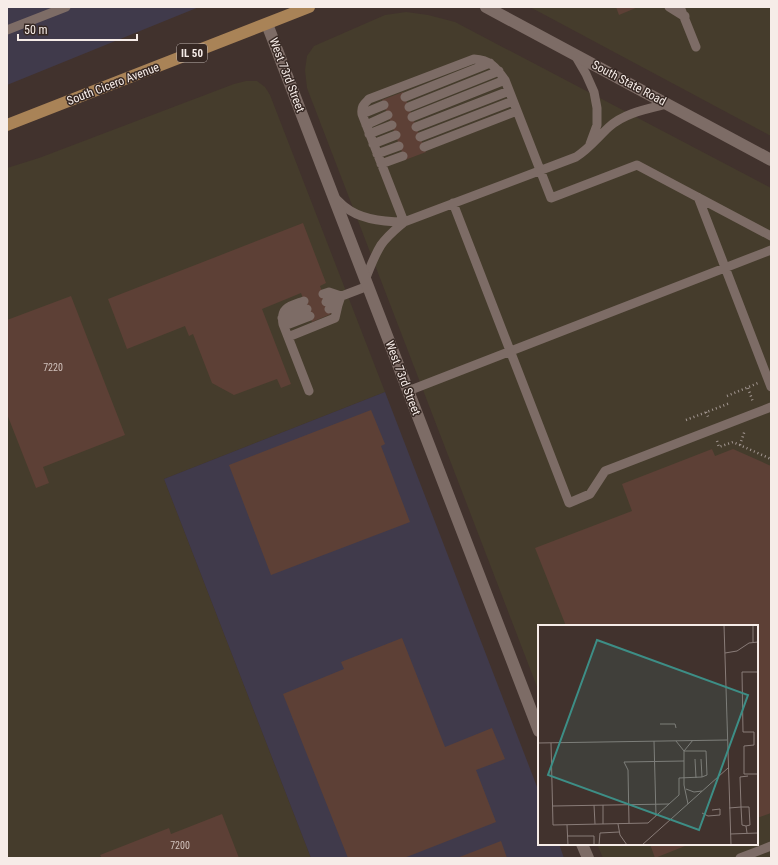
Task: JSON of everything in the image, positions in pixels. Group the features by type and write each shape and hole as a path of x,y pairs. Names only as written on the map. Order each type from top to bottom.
{"main road":[{"name":"South Cicero Avenue","path":"7,125 309,7"}],"street":[{"name":"South State Road","path":"486,7 771,160"},
{"name":"West 73rd Street","path":"267,24 538,728"},
{"path":"582,845 588,858"}],"lane":[{"path":"7,30 66,7"},
{"path":"684,17 687,7"},
{"path":"674,8 684,17 696,47"},
{"path":"574,54 586,74 594,92 597,108 597,125 589,147"},
{"path":"404,222 369,134 361,109 369,99 474,59 490,63 499,71 505,80 551,198 637,165 771,236"},
{"path":"405,97 490,63"},
{"path":"409,107 499,71"},
{"path":"412,117 505,80"},
{"path":"416,127 509,91"},
{"path":"420,137 513,101"},
{"path":"288,337 335,318 329,302 366,283 382,244 390,234 404,222 576,157 583,153 618,120 632,113 667,104"},
{"path":"362,114 384,105"},
{"path":"424,148 517,112"},
{"path":"366,125 388,116"},
{"path":"369,134 392,125"},
{"path":"373,144 396,135"},
{"path":"377,154 399,146"},
{"path":"381,164 403,156"},
{"path":"333,196 346,208 359,215 388,222 404,222"},
{"path":"698,197 770,383"},
{"path":"453,203 569,503 590,494 605,471 771,407"},
{"path":"408,391 771,250"},
{"path":"283,322 307,309 287,307 283,312 283,322 309,391"},
{"path":"740,858 771,846"}],"path":[{"path":"727,396 770,383"},
{"path":"686,420 730,403"},
{"path":"720,447 733,442 771,459"}],"shaded area":[{"path":"7,7 199,7 7,85"},
{"path":"530,7 771,7 771,136"},
{"path":"406,12 428,15 455,22 771,188 771,858 603,858 597,845 758,845 758,625 538,625 538,689 307,88 305,70 307,56 314,46 385,15"},
{"path":"246,81 257,81 265,87 270,95 385,392 164,479 311,858 7,858 7,168 39,158 234,84"},
{"path":"385,392 538,789 538,845 559,845 564,858 311,858 164,479"}],"building":[{"path":"616,7 638,7 619,15"},
{"path":"403,92 426,152 405,160 382,100"},
{"path":"303,223 326,283 320,286 331,314 312,322 301,293 262,309 291,384 281,388 277,379 234,395 212,383 193,334 189,336 185,326 127,349 108,299"},
{"path":"71,296 125,435 43,467 49,483 36,488 7,414 7,320"},
{"path":"371,410 385,444 381,446 410,522 271,575 229,465"},
{"path":"712,449 715,456 733,449 771,466 771,813 758,818 758,625 566,625 535,548 632,511 622,484"},
{"path":"402,638 445,747 492,728 505,759 476,770 496,822 404,858 348,858 283,694 344,669 341,662"},
{"path":"222,814 239,858 102,858 100,855 169,828 171,834"},
{"path":"501,841 507,858 457,858"},
{"path":"650,845 688,845 655,858"}]}
